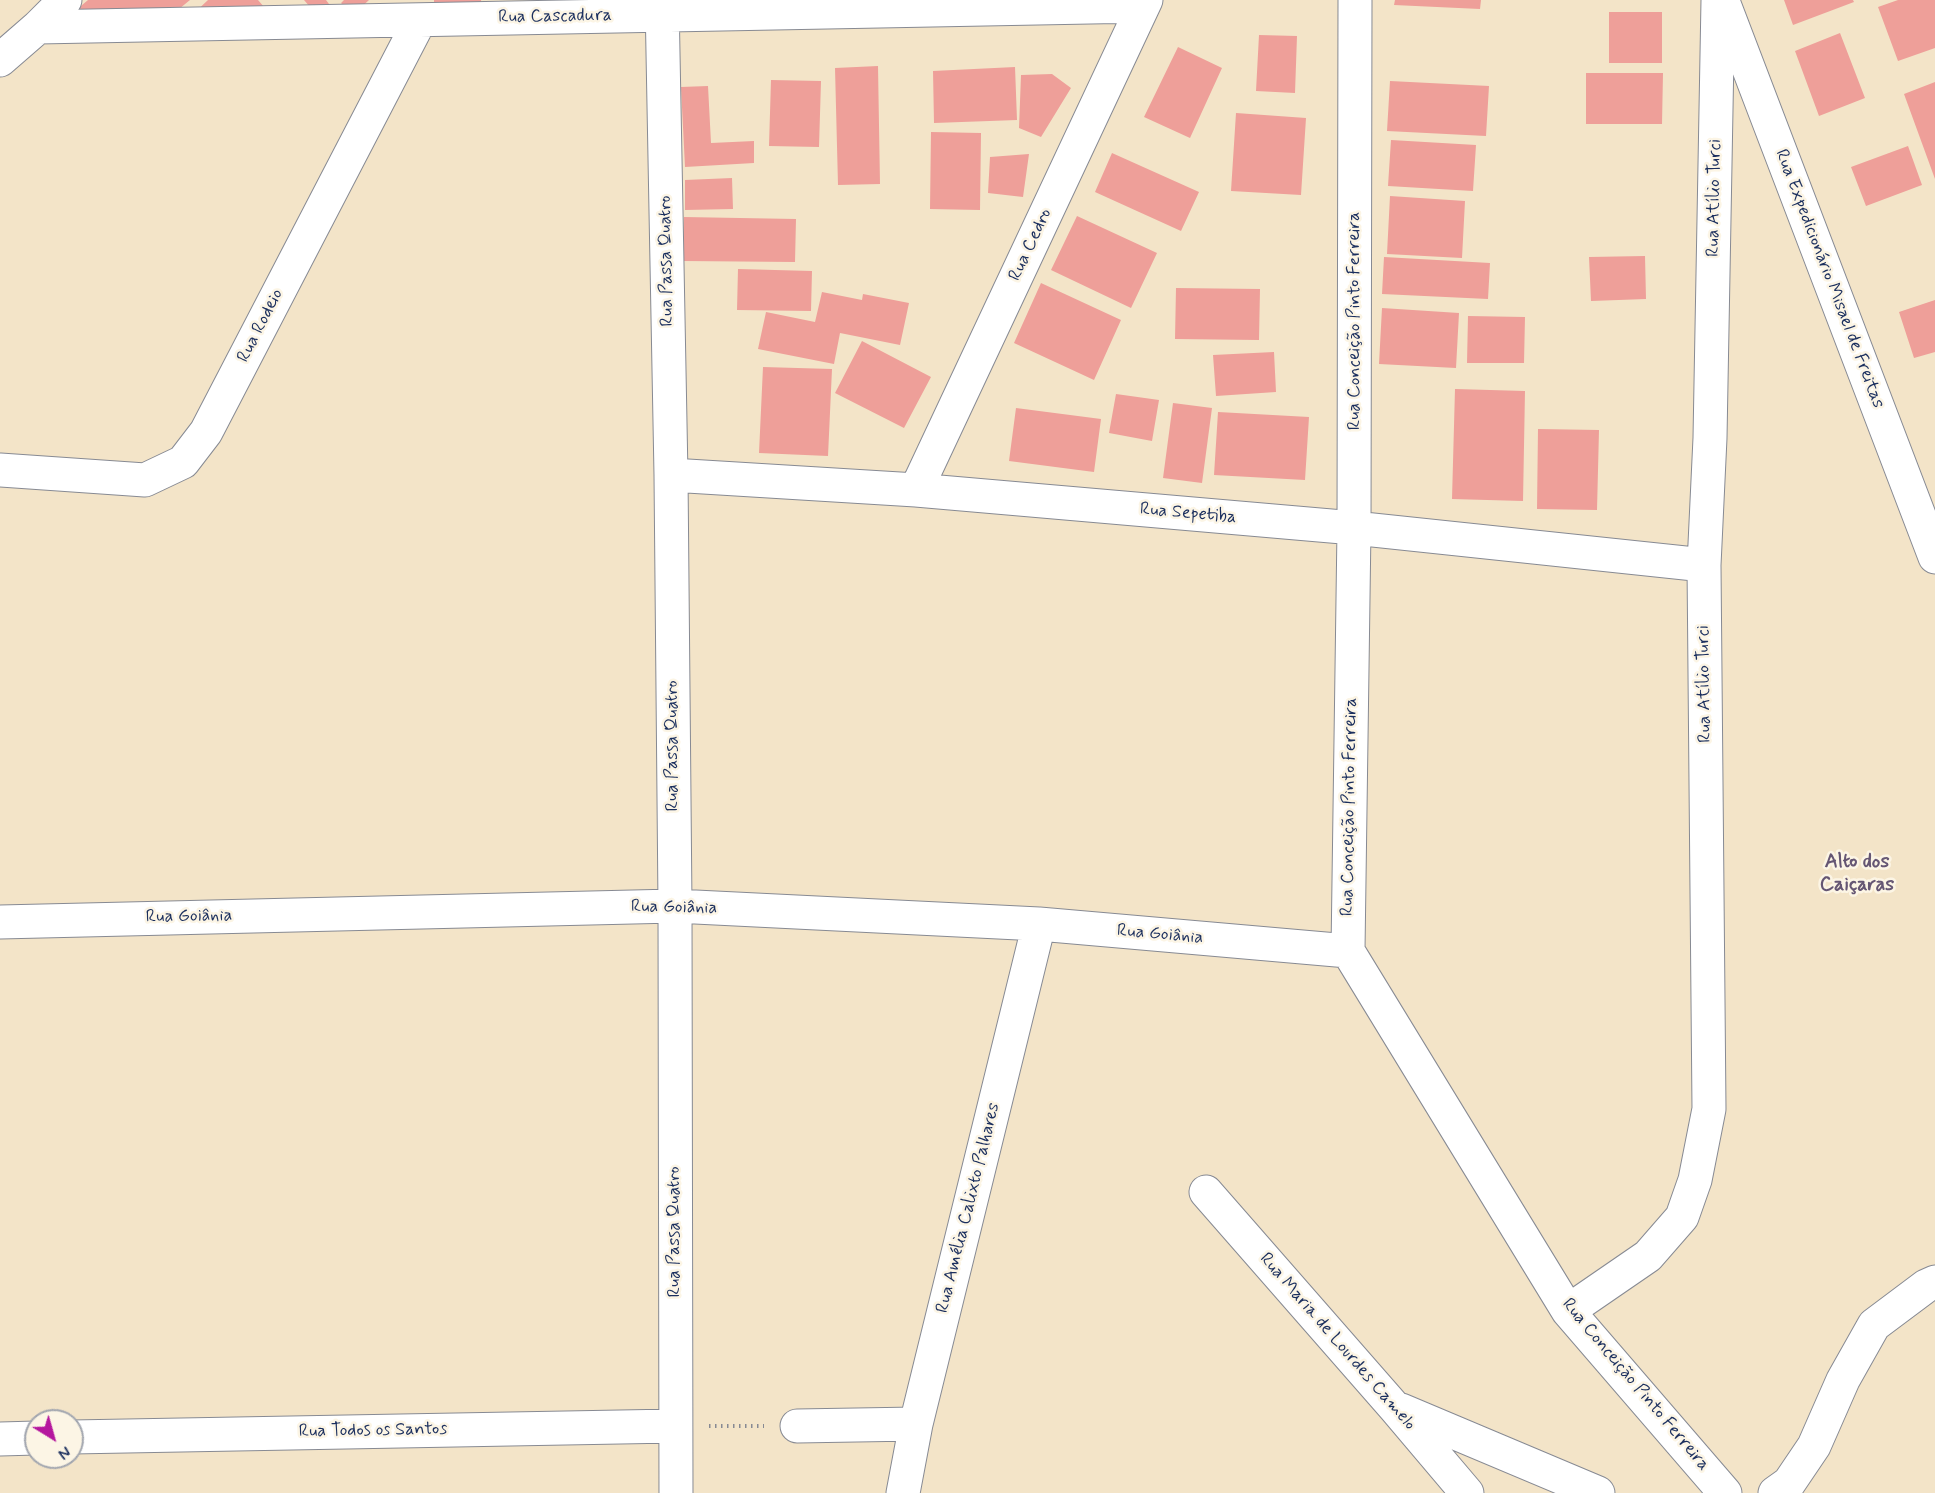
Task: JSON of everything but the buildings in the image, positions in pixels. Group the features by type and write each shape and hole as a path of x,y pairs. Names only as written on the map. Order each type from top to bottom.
{"street":[{"path":"0,60 65,0"},
{"name":"Rua Conceição Pinto Ferreira","path":"1355,0 1354,528 1348,951 1568,1311 1725,1493"},
{"name":"Rua Atílio Turci","path":"1568,1311 1648,1256 1682,1217 1695,1180 1709,1109 1704,565 1710,438 1720,0"},
{"name":"Rua Expedicionário Misael de Freitas","path":"1720,0 1935,557"},
{"name":"Rua Cascadura","path":"38,27 420,20 662,8 1145,3"},
{"name":"Rua Cedro","path":"916,490 1145,3"},
{"name":"Rua Passa Quatro","path":"662,8 671,475 675,906 676,1493"},
{"name":"Rua Rodeio","path":"0,470 145,480 183,462 206,432 420,20"},
{"name":"Rua Sepetiba","path":"671,475 916,490 1354,528 1704,565"},
{"name":"Rua Goiânia","path":"0,922 675,906 1039,924 1348,951"},
{"name":"Rua Amélia Calixto Palhares","path":"903,1493 916,1424 1039,924"},
{"name":"Rua Maria de Lourdes Camelo","path":"1206,1192 1467,1493"},
{"path":"1775,1493 1789,1483 1814,1446 1843,1380 1874,1325 1926,1286 1935,1282"},
{"path":"1395,1408 1598,1493"},
{"path":"797,1426 916,1424"},
{"name":"Rua Todos os Santos","path":"84,1437 675,1425"},
{"path":"0,1438 24,1438"}],"path":[{"path":"675,1425 797,1426"}],"district":[{"name":"Alto dos Caiçaras","path":"1857,874"}]}
